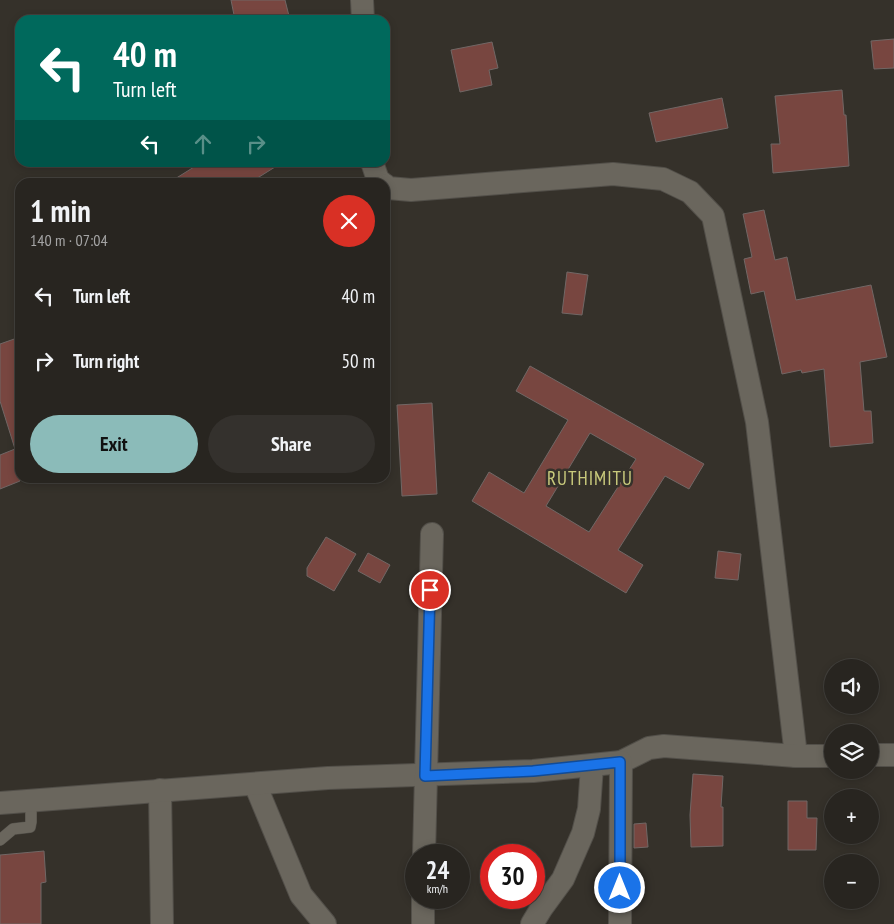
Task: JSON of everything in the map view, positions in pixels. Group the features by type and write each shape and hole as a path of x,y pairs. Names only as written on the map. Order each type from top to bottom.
{"street":[{"path":"362,0 363,15"},
{"path":"390,188 411,190 613,174 663,179 690,192 713,216 757,422 796,756"},
{"path":"424,844 432,534"},
{"path":"0,803 328,778 425,776 592,766 620,762 649,748 664,746 796,756 824,756"},
{"path":"879,755 894,755"},
{"path":"620,762 620,924"},
{"path":"532,924 540,909 563,879 583,833 590,809 592,766"},
{"path":"255,784 301,895 325,924"},
{"path":"160,790 162,924"},
{"path":"422,924 423,909"}],"lane":[{"path":"0,840 13,829 30,827 32,822 31,800"}],"building":[{"path":"231,0 285,0 289,15 234,15"},
{"path":"894,39 894,68 874,69 871,41"},
{"path":"492,42 498,68 489,70 492,85 460,92 451,50"},
{"path":"842,90 844,115 846,115 849,166 773,173 771,144 780,144 775,96"},
{"path":"722,98 728,128 656,142 649,113"},
{"path":"194,167 275,167 257,178 176,178"},
{"path":"764,210 775,260 787,257 796,300 871,285 887,357 860,362 864,411 871,411 873,443 830,447 824,369 802,373 801,370 782,374 764,291 751,294 744,259 752,257 743,214"},
{"path":"567,272 588,275 582,315 562,313"},
{"path":"15,339 15,449 0,401 0,344"},
{"path":"530,366 704,464 689,489 665,476 618,550 643,565 626,593 472,501 489,472 524,493 568,420 516,391","holes":["590,433 636,459 589,532 546,506"]},
{"path":"432,403 437,494 402,496 397,405"},
{"path":"15,449 15,483 0,489 0,455"},
{"path":"326,537 356,554 334,591 307,576 307,568"},
{"path":"718,551 741,554 738,580 715,578"},
{"path":"368,553 390,565 380,583 358,571"},
{"path":"693,774 723,776 721,807 723,807 723,846 691,847 690,815"},
{"path":"788,801 807,801 807,818 817,818 816,850 788,850"},
{"path":"646,823 648,847 634,848 634,824"},
{"path":"44,851 46,882 41,883 41,924 0,924 0,855"}],"district":[{"name":"RUTHIMITU","path":"590,478"}],"route":[{"path":"430,590 425,776 533,771 620,762 620,888"}]}
